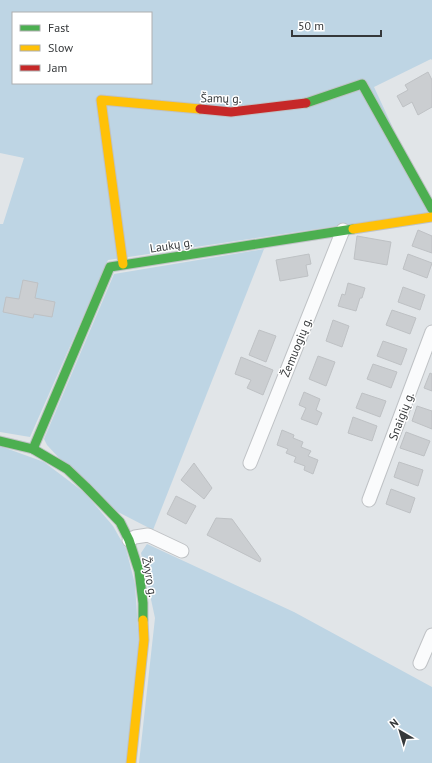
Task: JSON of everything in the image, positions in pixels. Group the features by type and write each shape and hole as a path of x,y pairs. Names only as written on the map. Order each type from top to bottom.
{"street":[{"name":"Šamų g.","path":"124,264 101,100 231,112 305,103 362,84 432,209"},
{"name":"Laukų g.","path":"33,449 110,267 432,217"},
{"name":"Žemuogių g.","path":"250,463 343,230"},
{"name":"Snaigių g.","path":"369,500 432,332"},
{"name":"Žvyro g.","path":"0,441 33,449 67,469 86,486 120,522 129,540 139,571 143,603 144,640 131,763"},
{"path":"129,540 135,537 148,535 182,551"},
{"path":"420,663 432,635"}],"shaded area":[{"path":"0,0 432,0 432,60 431,59 374,87 432,212 108,260 30,437 0,432 0,224 3,224 24,158 0,153"},
{"path":"264,249 153,530 118,512 59,458 47,445 44,439 114,274"},
{"path":"0,446 44,462 85,493 113,526 126,549 135,584 139,646 128,763 0,763"},
{"path":"147,544 294,612 432,687 432,763 139,763 155,618 141,553"}],"building":[{"path":"428,72 432,80 432,107 418,115 412,102 403,107 397,96 408,90 405,85"},
{"path":"418,230 432,236 432,253 412,246"},
{"path":"357,236 391,242 387,265 354,259"},
{"path":"309,254 311,264 306,265 308,276 280,281 276,260"},
{"path":"408,254 432,263 427,278 403,269"},
{"path":"23,280 38,283 35,298 55,302 52,317 34,314 33,318 3,312 6,297 19,299"},
{"path":"348,283 365,288 356,311 338,306 342,294 345,295"},
{"path":"403,287 425,295 420,310 398,302"},
{"path":"392,310 416,318 410,334 386,325"},
{"path":"333,320 349,326 342,347 326,341"},
{"path":"259,330 276,336 266,362 249,355"},
{"path":"383,341 407,349 401,365 377,356"},
{"path":"318,356 335,362 326,386 309,379"},
{"path":"241,357 273,370 263,395 247,388 251,380 235,374"},
{"path":"373,364 397,372 391,388 367,379"},
{"path":"430,373 432,374 432,391 424,388"},
{"path":"304,392 320,399 316,410 322,413 317,425 301,419 306,408 299,405"},
{"path":"362,393 386,401 380,417 356,408"},
{"path":"417,406 432,411 432,429 412,421"},
{"path":"353,417 377,426 372,441 348,433"},
{"path":"282,430 294,435 293,438 303,442 301,447 311,451 308,456 318,460 313,474 304,470 305,466 294,462 296,457 286,453 288,449 277,445"},
{"path":"406,432 430,441 424,456 400,448"},
{"path":"399,462 423,470 418,486 394,477"},
{"path":"194,463 212,488 204,499 181,480"},
{"path":"391,489 415,498 410,513 386,504"},
{"path":"176,496 196,506 186,524 167,514"},
{"path":"216,518 232,519 261,559 260,562 207,535"}],"traffic: fast":[{"path":"306,103 362,84 432,209"},
{"path":"33,449 110,267 353,229"},
{"path":"0,441 33,449 67,469 120,522 129,540 139,571 143,603 143,620"}],"traffic: slow":[{"path":"123,264 101,100 200,109"},
{"path":"353,229 432,217"},
{"path":"131,763 144,640 143,620"}],"traffic: jam":[{"path":"200,109 231,112 306,103"}]}
